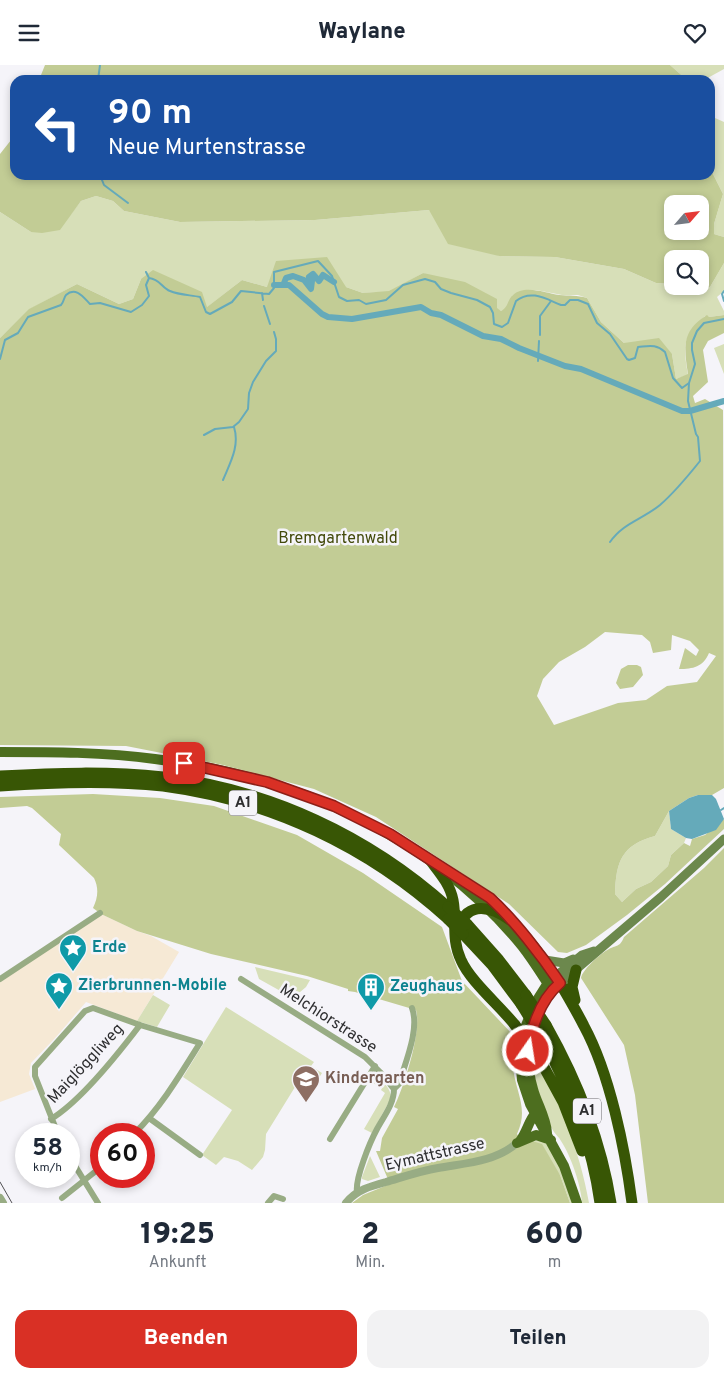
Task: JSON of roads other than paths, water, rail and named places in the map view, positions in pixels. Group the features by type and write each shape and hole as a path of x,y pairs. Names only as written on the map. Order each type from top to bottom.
{"highway":[{"name":"A1","path":"0,776 78,773 140,775 194,782 240,792 299,812 354,839 408,873 448,907 465,929"},
{"name":"A1","path":"0,786 85,782 147,785 207,794 251,805 302,824 356,851 402,881 448,919 465,929 494,954 524,1000 559,1070 582,1127 594,1166 600,1203"},
{"path":"430,860 447,884 453,899 454,936 458,952 468,971 515,1025 539,1058 556,1087 575,1130 596,1203"},
{"path":"458,952 459,928 462,921 471,911 486,908 498,911 510,920"},
{"path":"576,970 572,987 573,995 608,1089 625,1159 632,1203"},
{"path":"554,983 584,1025"},
{"name":"A1","path":"524,1000 546,1025 568,1066 586,1109 602,1159 611,1203"}],"main road":[{"path":"0,752 122,755 184,763 241,775 290,789 344,810 390,834 445,871 490,898 545,960 554,983"},
{"path":"554,983 576,970 598,949 661,897 724,839"},
{"path":"445,871 486,908 554,983"},
{"path":"545,960 566,963 598,949"},
{"path":"578,1203 568,1176 549,1136 546,1124 538,1112 530,1078 528,1051 537,1015 546,997 554,983 582,955"},
{"path":"517,1143 527,1131 532,1116 538,1112"},
{"path":"517,1143 536,1135 549,1136"}],"street":[{"path":"0,979 100,913"},
{"name":"Melchiorstrasse","path":"241,979 358,1052 375,1066 394,1089"},
{"name":"Eymattstrasse","path":"358,1192 357,1180 376,1131 393,1101 394,1089 400,1084 414,1033 415,1019 412,1008"},
{"path":"53,1123 35,1076 35,1067 89,1009 96,1009 140,1025 200,1043 174,1085 144,1123"},
{"name":"Maiglöggliweg","path":"51,1119 70,1104 91,1083 140,1025"},
{"path":"330,1139 375,1066"},
{"path":"149,1118 200,1155"},
{"name":"Eymattstrasse","path":"346,1203 358,1192 380,1183 415,1173 491,1157 507,1151 517,1143"},
{"path":"80,1175 98,1203"},
{"path":"62,1198 90,1176"},
{"path":"268,1203 274,1196 283,1199"},
{"path":"0,1198 3,1203"}],"water":[{"path":"698,795 712,795 716,799 724,819 716,830 692,839 686,838 671,829 669,811 689,798"}],"waterway":[{"path":"99,75 100,65"},
{"path":"102,180 104,185 128,203"},
{"path":"0,359 5,340 18,333 28,317 61,305 65,296 73,292 80,294 90,304 100,303 131,312 142,305 149,296 146,285 149,278 156,280 167,290 200,297 206,312 210,314 232,302 241,291 269,294 274,288 274,272 318,261 332,276 339,297 347,301 359,300 366,304 386,300 403,285 425,279 435,282 441,289 477,300 490,307 493,313 494,324 502,327 508,323 516,301 522,297 539,296 561,305 565,305 570,300 578,300 588,304 597,323 610,334 627,359 635,358 638,347 649,346 662,349 665,352 673,378 682,388 689,383 695,364 692,343 697,331 704,323 724,319"},
{"path":"146,272 149,278"},
{"path":"284,283 286,278 293,276 304,280 311,289 312,281 309,277 313,274 319,281 323,275 334,282"},
{"path":"274,285 289,285 328,317 352,319 421,307 483,336 501,339 565,366 581,369 682,411 690,411 724,401"},
{"path":"724,291 722,294 724,301"},
{"path":"262,293 263,300"},
{"path":"540,335 540,316 551,301"},
{"path":"264,306 270,324"},
{"path":"204,435 215,429 233,427 248,409 249,393 253,382 266,361 276,351 274,332"},
{"path":"538,361 539,341"},
{"path":"610,542 621,530 660,505 700,461 698,437 688,401 689,383"},
{"path":"223,480 235,448 236,434 234,427"}],"tram line":[{"path":"0,1182 12,1203"}],"place":[{"name":"Erde","path":"73,972"},
{"name":"Zierbrunnen-Mobile","path":"59,1010"},
{"name":"Zeughaus","path":"371,1011"},
{"name":"Kindergarten","path":"306,1103"}],"park label":[{"name":"Bremgartenwald","path":"338,539"}]}
